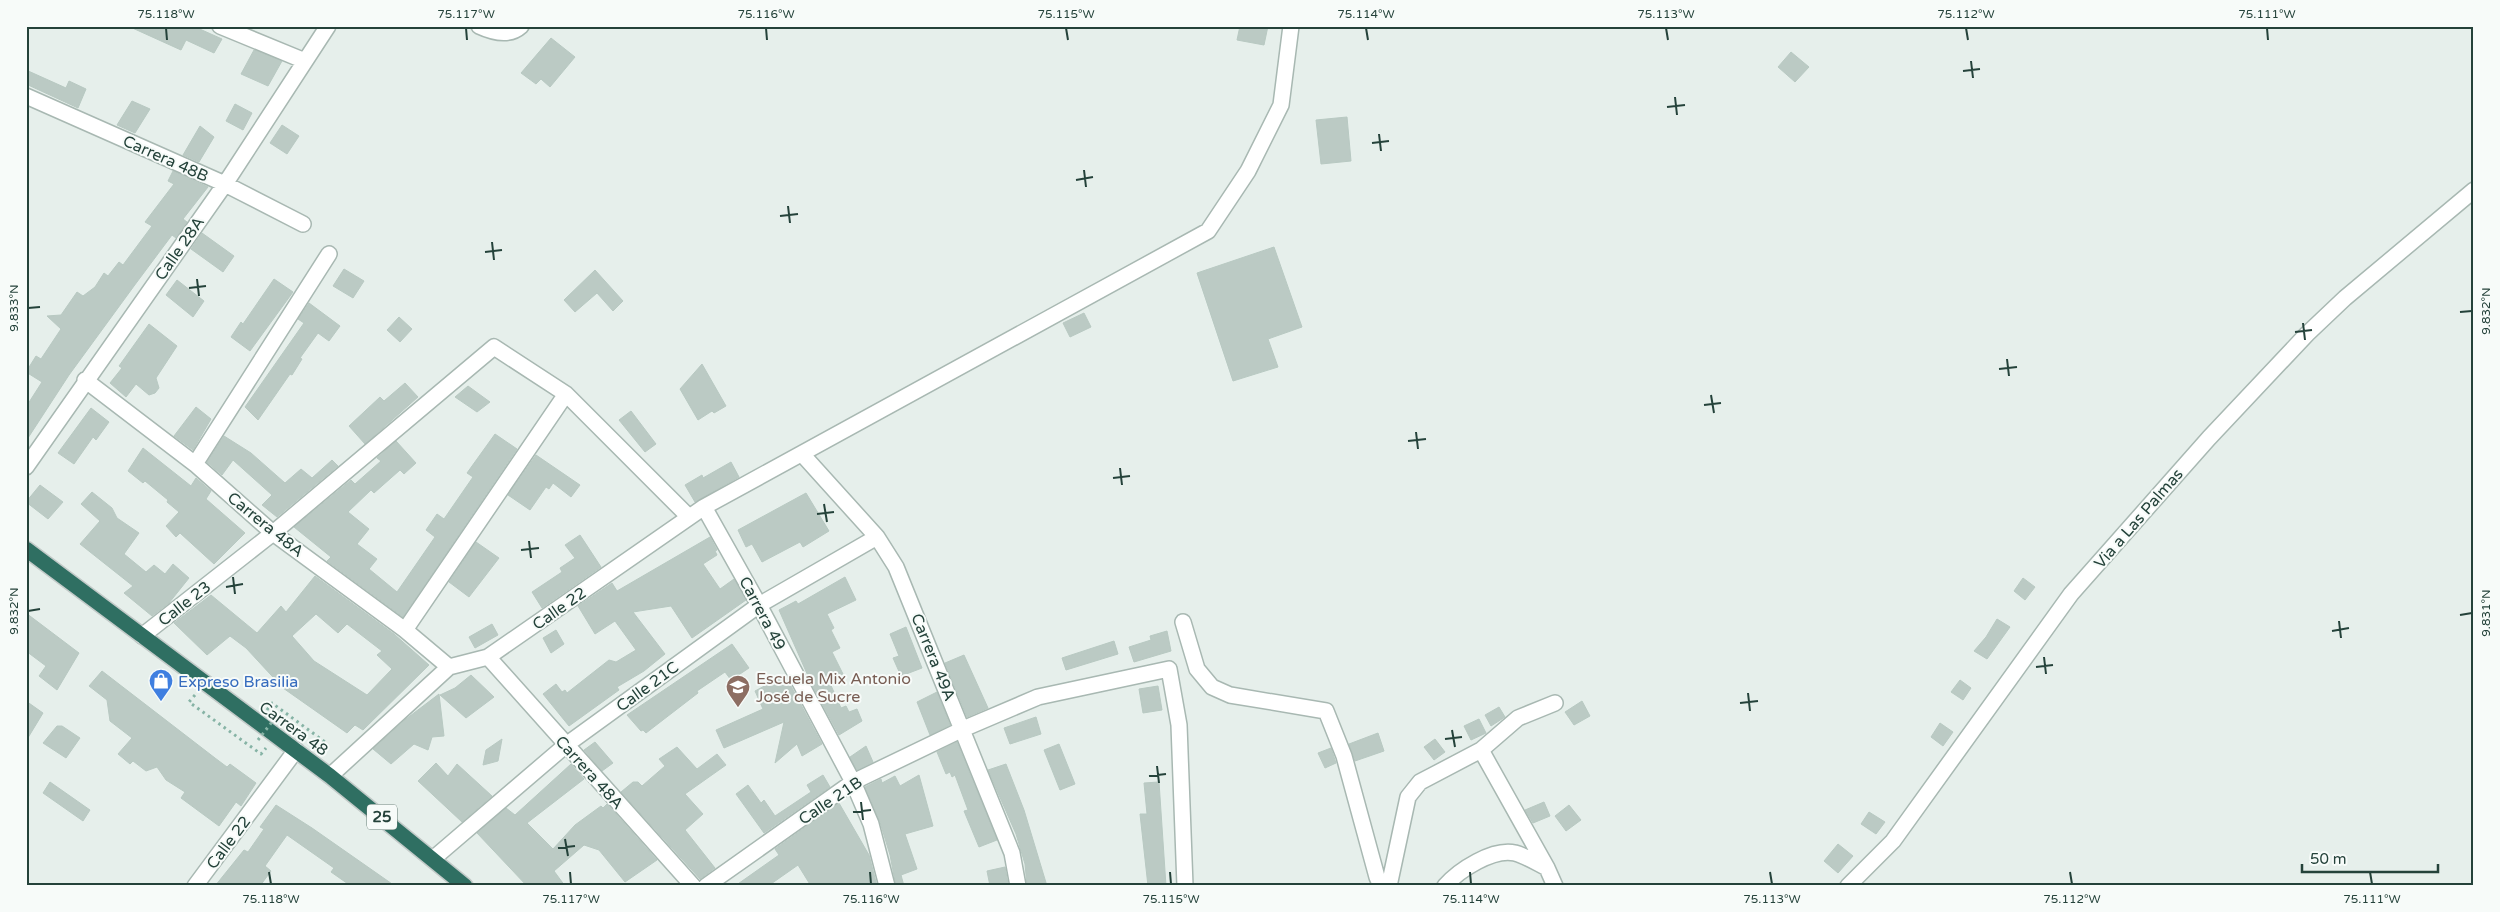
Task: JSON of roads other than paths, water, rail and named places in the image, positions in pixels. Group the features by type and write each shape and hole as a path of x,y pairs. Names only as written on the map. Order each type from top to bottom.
{"highway":[{"name":"Carrera 48","path":"26,549 330,776 434,858 466,886"}],"street":[{"path":"220,26 305,61"},
{"name":"Calle 28A","path":"26,466 225,184 328,26"},
{"path":"479,26 495,34 518,29 521,26"},
{"name":"Calle 22","path":"330,776 449,666 488,657 704,507 1208,232 1248,171 1282,105 1291,26"},
{"name":"Carrera 48B","path":"26,96 225,184 303,224"},
{"name":"Via a Las Palmas","path":"1848,886 1892,841 2071,594 2209,438 2306,334 2345,298 2474,190"},
{"path":"195,464 329,254"},
{"name":"Calle 23","path":"142,636 273,533 494,347 566,394"},
{"name":"Carrera 48A","path":"85,380 195,464 273,533 405,630 449,666"},
{"path":"405,630 566,394 689,517"},
{"name":"Carrera 49A","path":"802,454 877,538 903,583 1012,853 1018,886"},
{"name":"Carrera 49","path":"704,507 760,605 853,782 871,824 887,886"},
{"name":"Calle 21C","path":"434,858 566,745 760,605 877,538"},
{"path":"1183,622 1197,669 1212,687 1230,695 1326,711 1344,756 1376,877 1381,886"},
{"name":"Carrera 48A","path":"488,657 693,886"},
{"name":"Calle 21B","path":"706,886 853,782 963,729 1038,698 1169,669 1179,725 1185,886"},
{"path":"1389,886 1408,797 1420,782 1481,750 1518,718 1555,704"},
{"name":"Calle 22","path":"195,886 296,750"},
{"path":"1481,750 1547,868 1555,886"},
{"path":"1445,886 1454,876 1484,857 1513,853 1547,868"}],"place":[{"name":"Expreso Brasilia","path":"161,702"},
{"name":"Escuela Mix Antonio José de Sucre","path":"738,708"}]}
